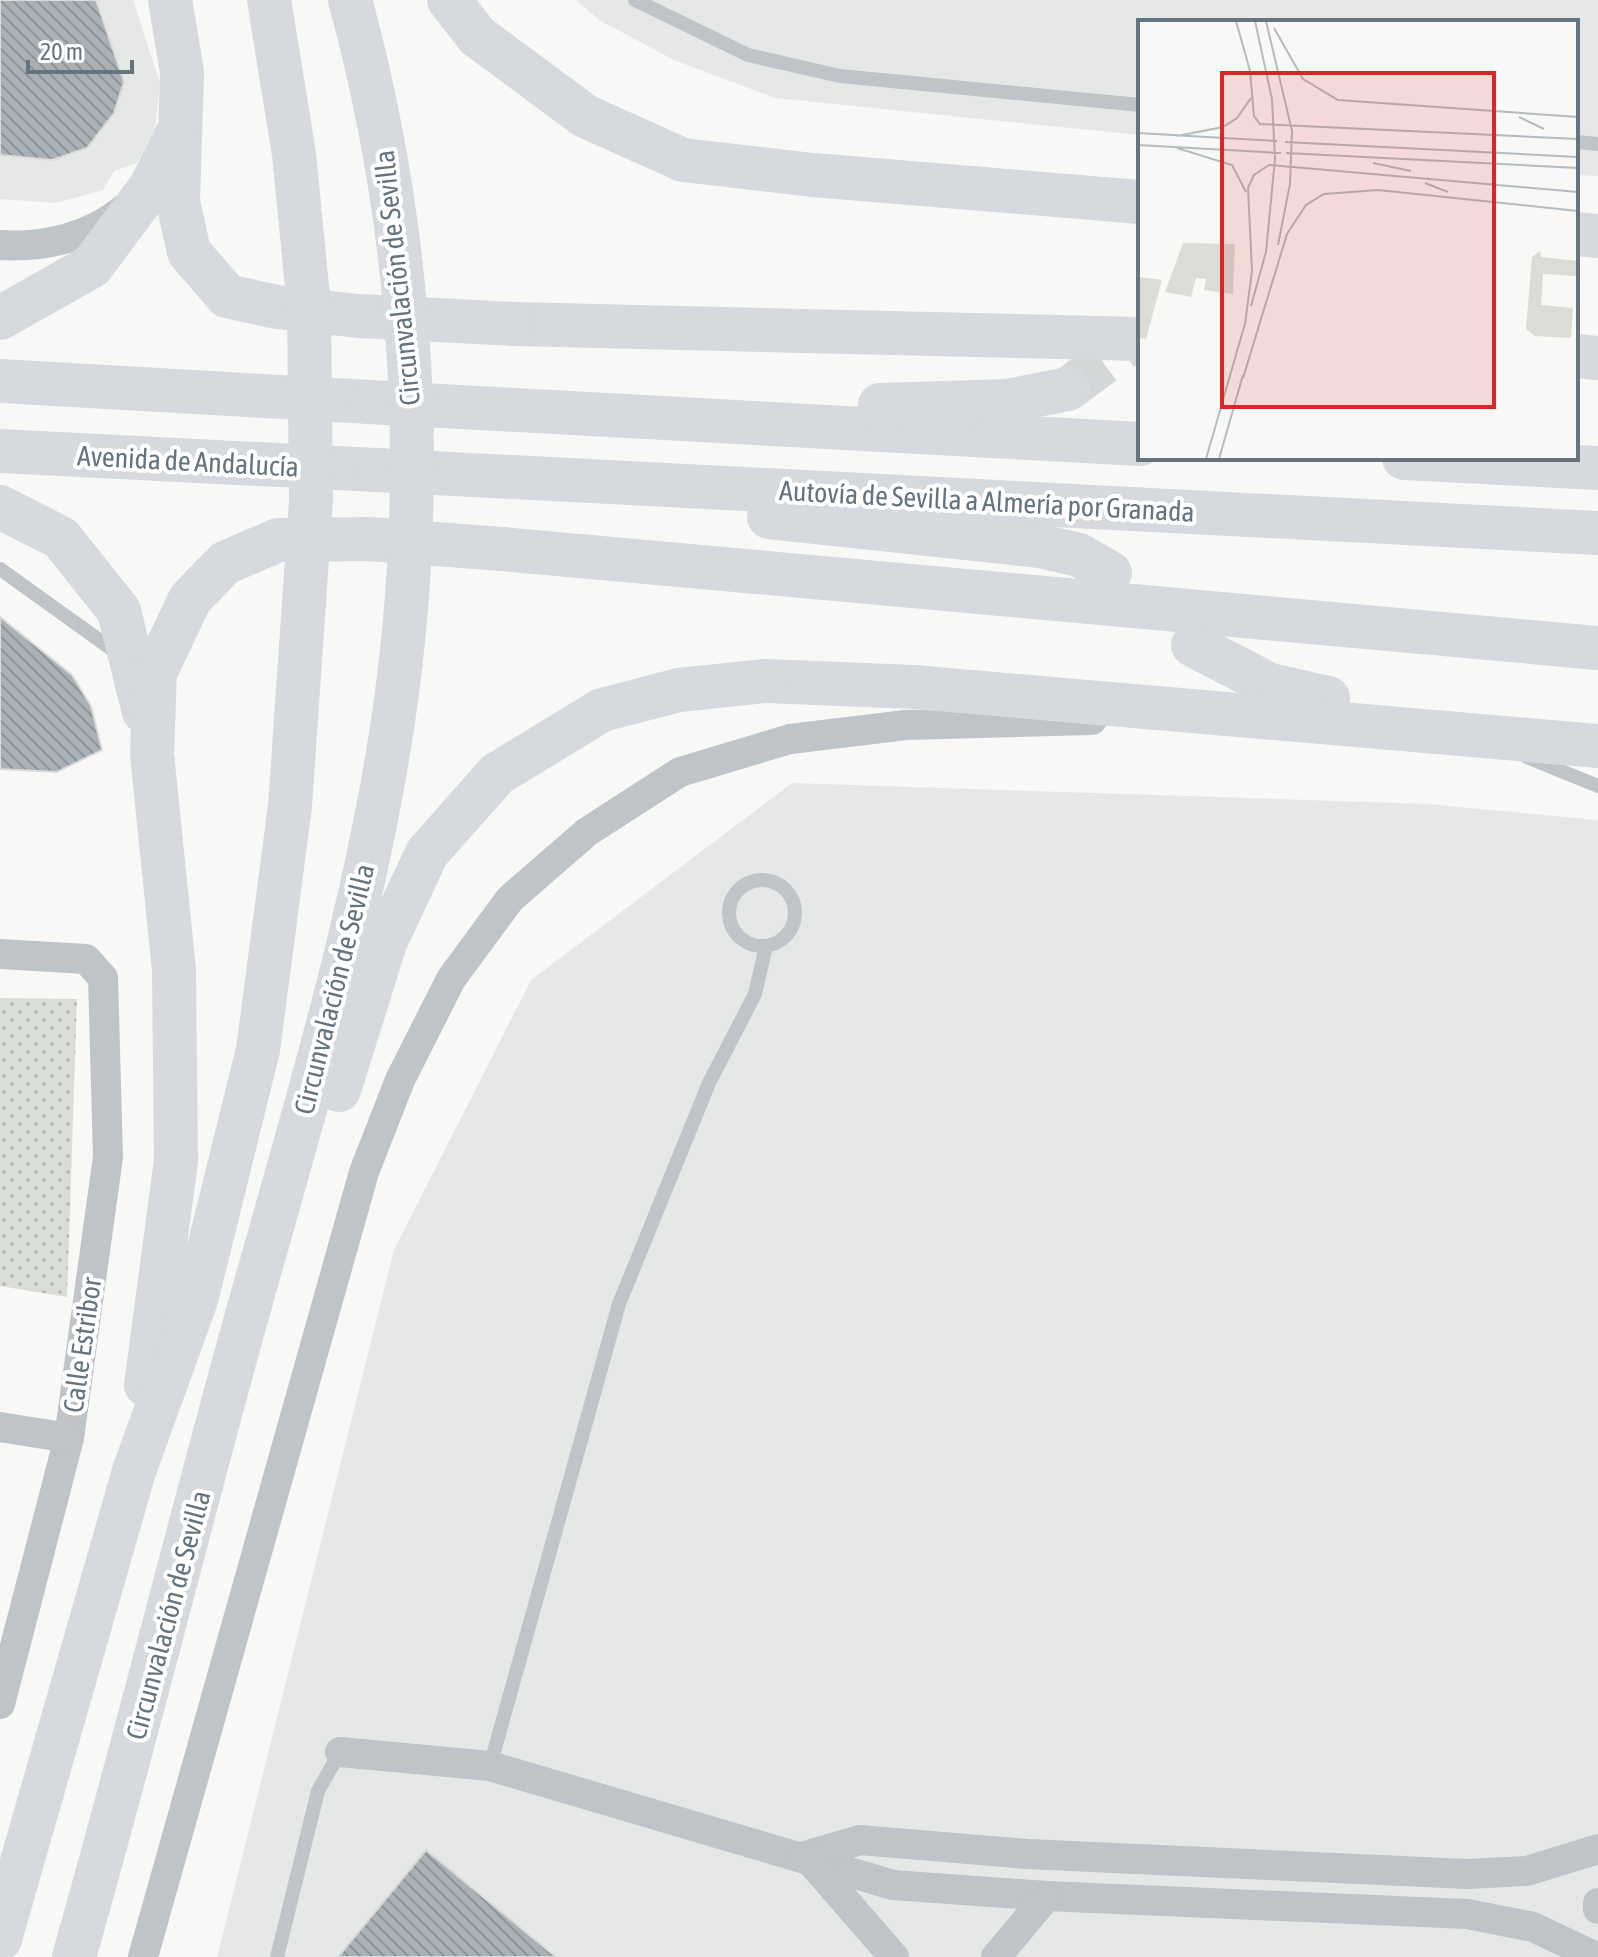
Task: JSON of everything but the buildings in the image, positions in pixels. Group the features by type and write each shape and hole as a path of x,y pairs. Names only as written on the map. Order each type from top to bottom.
{"main road":[{"path":"170,0 182,72 178,202 189,252 227,296 277,307 358,316 514,324 1138,339"},
{"name":"Circunvalación de Sevilla","path":"0,1939 134,1471 196,1300 258,1050 290,806 302,667 311,501 309,307 294,154 269,0"},
{"name":"Circunvalación de Sevilla","path":"74,1957 123,1787 322,1046 381,797 402,650 414,498 410,355 387,152 350,0"},
{"path":"449,0 477,36 585,116 683,160 813,175 1138,202"},
{"path":"0,318 92,266 150,188 180,127"},
{"path":"1578,234 1598,236"},
{"path":"1578,356 1598,358"},
{"path":"0,381 1138,444"},
{"path":"625,417 1007,401 1068,389"},
{"name":"Avenida de Andalucía","path":"0,451 376,470"},
{"path":"1443,460 1598,468"},
{"name":"Autovía de Sevilla a Almería por Granada","path":"376,470 1598,533"},
{"path":"494,475 646,504 1040,546 1079,555 1110,573"},
{"path":"0,507 61,538 119,611 135,666 152,754 174,970 176,1161 134,1471"},
{"path":"152,754 155,673 190,599 225,563 278,540 369,539 502,549 1598,648"},
{"path":"1193,645 1270,685 1472,732"},
{"path":"123,1787 385,943 427,853 497,774 602,710 679,690 766,681 914,687 1472,732 1598,746"}],"street":[{"path":"0,245 27,247 102,227 150,188"},
{"path":"143,1957 364,1172 400,1080 451,979 510,899 587,832 680,772 790,739 906,725 1114,719 1472,732"},
{"name":"Calle Estribor","path":"0,954 86,959 103,978 108,1157 69,1438 7,1645 0,1704"},
{"path":"0,1427 69,1438"},
{"path":"340,1752 490,1766 805,1856 893,1885 1047,1896 1467,1914 1533,1927 1596,1957"},
{"path":"805,1856 860,1840 1027,1854 1467,1874 1527,1871 1598,1849"},
{"path":"805,1856 894,1957"},
{"path":"996,1957 1047,1896"},
{"path":"1598,1903 1598,1909"}],"lane":[{"path":"635,0 748,55 840,76 1138,105"},
{"path":"1578,142 1598,144"},
{"path":"0,569 135,666"},
{"path":"1472,732 1598,786"},
{"path":"764,881 784,888 795,907 795,917 786,937 766,946 745,941 737,935 729,915 735,894 753,882 764,881"},
{"path":"490,1766 619,1304 709,1083 755,994 766,946"},
{"path":"277,1957 318,1791 340,1752"}],"shaded area":[{"path":"0,0 133,0 160,83 155,129 137,163 114,171 103,190 56,203 0,199"},
{"path":"576,0 1598,0 1598,176 1578,175 1578,20 1138,20 1138,135 775,98 674,60 599,20"},
{"path":"792,783 1427,804 1598,820 1598,1957 217,1957 394,1250 531,980"},
{"path":"0,998 77,999 67,1297 0,1286"}],"tunnel":[{"path":"1068,389 1138,336"}]}
